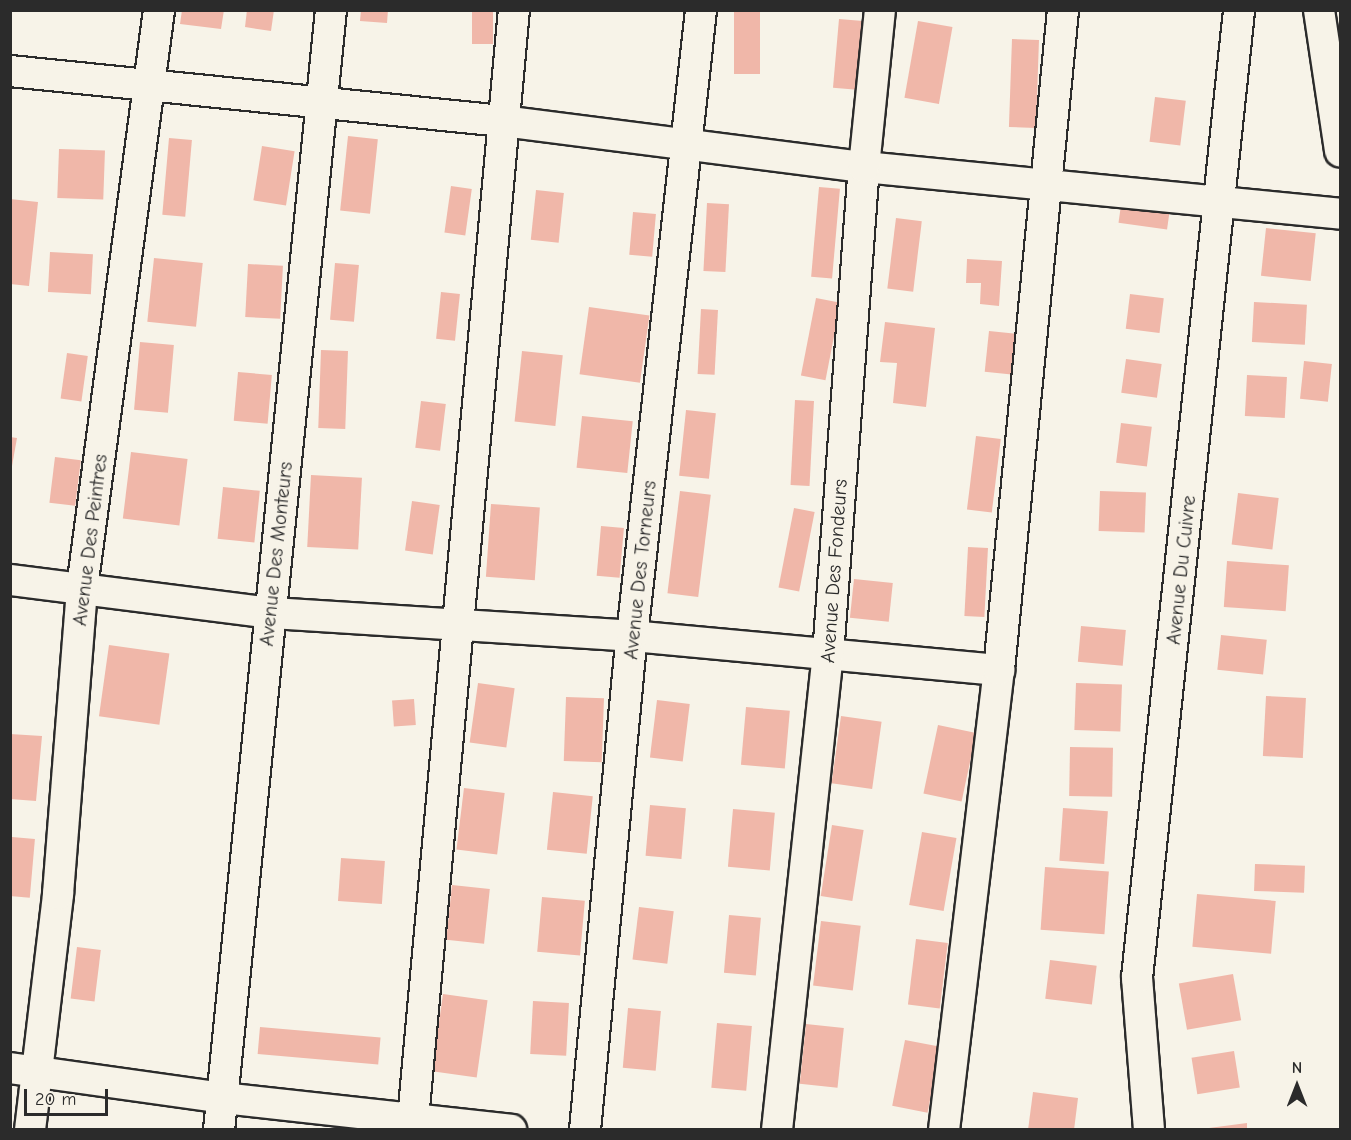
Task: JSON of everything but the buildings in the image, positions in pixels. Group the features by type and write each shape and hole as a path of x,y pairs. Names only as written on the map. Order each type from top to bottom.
{"street":[{"name":"Avenue Des Peintres","path":"30,1130 24,1070 58,894 82,588 159,10"},
{"name":"Avenue Des Monteurs","path":"219,1130 331,10"},
{"path":"412,1125 514,10"},
{"name":"Avenue Des Torneurs","path":"585,1130 632,636 688,147 701,10"},
{"name":"Avenue Des Fondeurs","path":"777,1130 828,656 864,166 880,10"},
{"path":"944,1130 999,670 1063,10"},
{"name":"Avenue Du Cuivre","path":"1149,1130 1137,978 1221,202 1239,10"},
{"path":"1319,10 1341,151"},
{"path":"10,71 503,121 688,147 864,166 1341,214"},
{"path":"10,580 271,613 632,636 828,656 999,670"},
{"path":"24,1070 412,1125 511,1130"}]}
